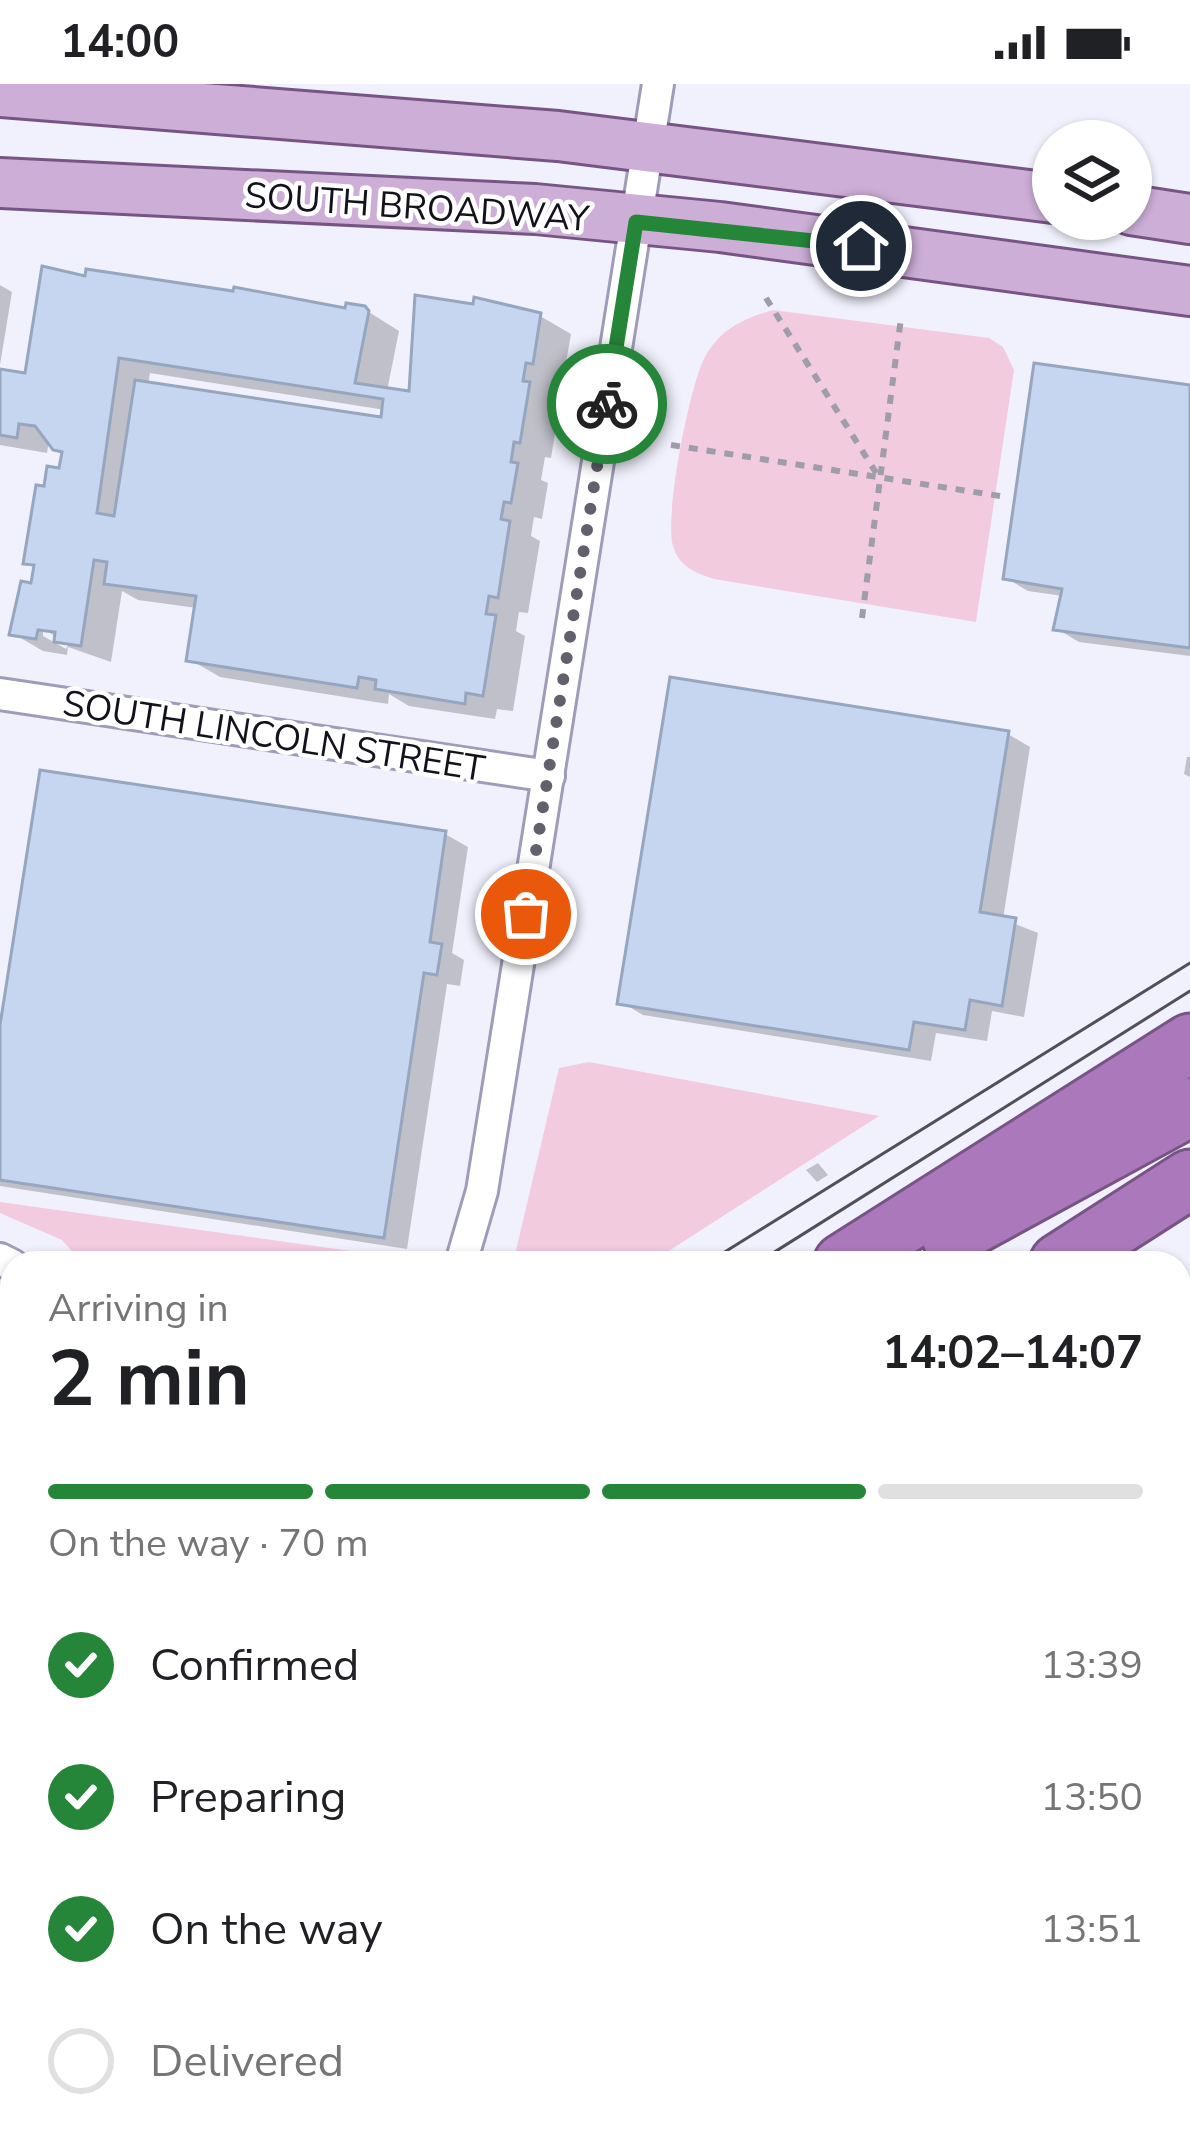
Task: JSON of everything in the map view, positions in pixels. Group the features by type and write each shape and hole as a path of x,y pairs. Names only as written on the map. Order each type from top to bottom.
{"highway":[{"path":"862,1251 1190,1043"},
{"path":"924,1251 1190,1107"},
{"path":"1078,1251 1190,1179"}],"main road":[{"path":"0,92 62,92 333,115 649,147 1032,195"},
{"name":"SOUTH BROADWAY","path":"0,183 535,209 720,227 1190,291"},
{"path":"1152,213 1190,219"}],"street":[{"path":"464,1251 482,1191 658,84"},
{"name":"SOUTH LINCOLN STREET","path":"0,694 549,776"}],"path":[{"path":"766,298 882,482"},
{"path":"862,618 901,318"},
{"path":"671,445 882,482 1000,496"}],"shaded area":[{"path":"773,310 989,338 1003,347 1014,370 976,622 714,579 679,559 673,546 672,508 680,450 700,370 706,355 727,331"},
{"path":"589,1062 879,1116 669,1251 516,1251 559,1068"},
{"path":"0,1202 351,1251 72,1251 62,1240 0,1213"}],"building":[{"path":"42,266 85,276 86,269 233,291 234,287 345,308 346,303 365,306 369,311 355,383 409,391 415,295 473,304 474,297 541,313 533,364 526,363 523,381 530,382 520,443 514,442 511,462 518,463 511,503 504,502 501,519 510,521 498,598 489,596 486,614 496,615 483,696 466,693 465,704 375,689 376,680 359,677 357,688 186,661 196,596 104,584 107,562 94,560 81,646 54,642 55,632 38,630 36,639 9,635 21,581 31,583 34,565 23,564 36,485 44,486 47,466 59,468 62,452 53,450 35,426 19,424 17,438 0,435 0,369 25,373","holes":["119,358 383,399 381,417 135,380 114,516 97,513"]},
{"path":"1034,363 1190,385 1190,648 1053,630 1062,589 1003,579"},
{"path":"670,677 1009,731 980,912 1016,918 1002,1006 970,1000 965,1030 914,1022 909,1050 617,1004"},
{"path":"40,770 446,831 430,942 442,944 437,975 424,973 384,1238 0,1180 0,1025"}],"tram line":[{"path":"726,1251 1190,963"},
{"path":"776,1251 1190,991"}],"way so far":[{"path":"526,914 607,404"}],"route":[{"path":"607,404 636,222 720,227 861,246"}]}
